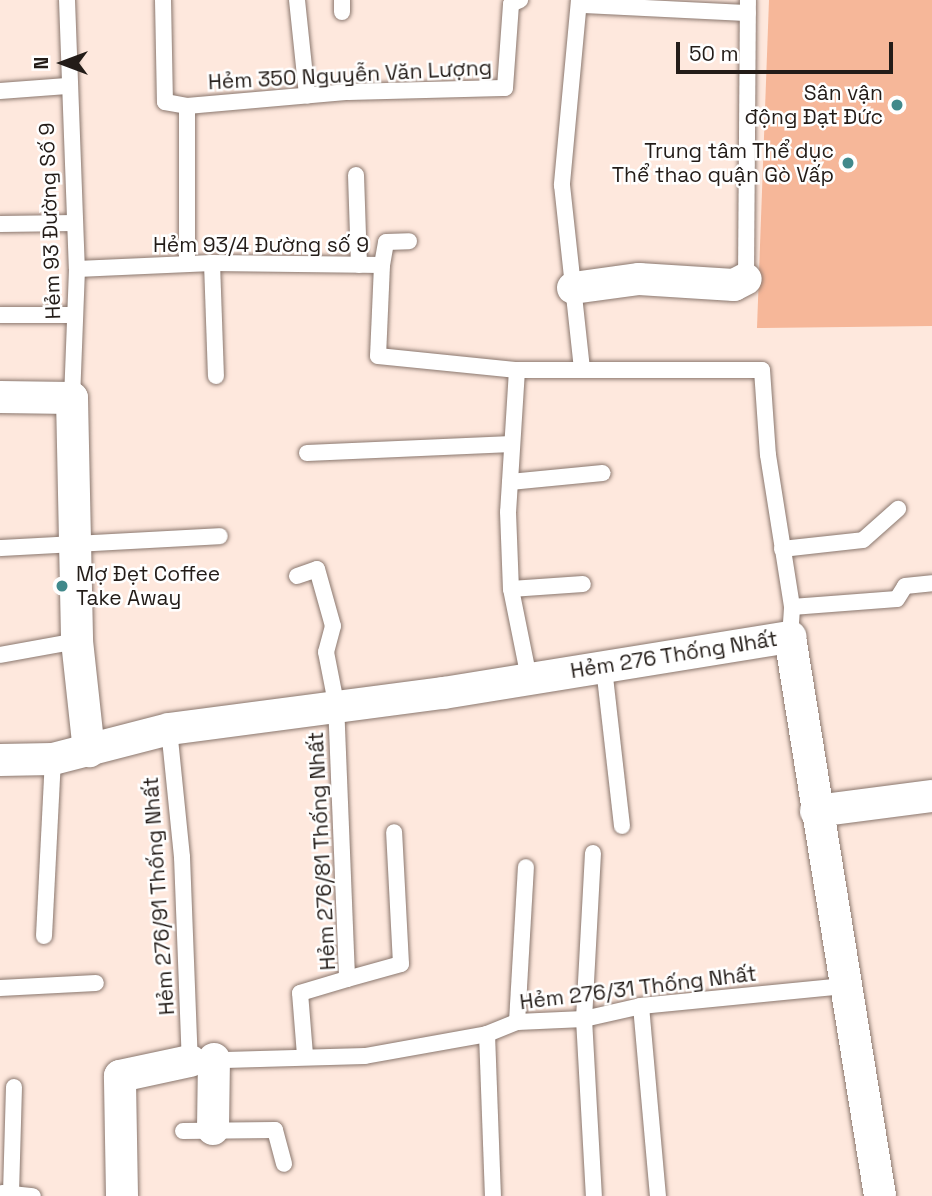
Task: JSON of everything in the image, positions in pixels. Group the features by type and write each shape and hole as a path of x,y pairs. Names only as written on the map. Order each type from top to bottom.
{"street":[{"path":"573,288 639,279 734,285 746,279"},
{"path":"0,397 72,398 78,545 77,641 89,751"},
{"name":"Hẻm 276 Thống Nhất","path":"0,760 53,758 169,729 336,703 604,668 791,622 816,811 880,1196"},
{"path":"816,811 932,796"},
{"path":"122,1196 120,1076 202,1060 198,1130"}],"lane":[{"name":"Hẻm 93 Đường Số 9","path":"67,0 67,86 77,269 72,398"},
{"path":"163,0 165,102 187,106 187,264"},
{"path":"297,0 307,95"},
{"name":"Hẻm 350 Nguyễn Văn Lượng","path":"187,106 307,95 505,88 511,4 520,0"},
{"path":"582,369 562,185 581,3 748,6 746,279"},
{"path":"0,91 67,86"},
{"path":"356,175 359,265"},
{"path":"0,224 75,223"},
{"path":"382,265 386,242 409,241"},
{"path":"212,263 216,376"},
{"name":"Hẻm 93/4 Đường số 9","path":"77,269 212,263 382,265 378,356 517,370"},
{"path":"0,315 75,315"},
{"path":"528,678 511,589 510,482 517,370 762,370 791,622 897,599 905,586 932,583"},
{"path":"307,453 512,444"},
{"path":"510,482 603,473"},
{"path":"782,548 863,540 898,509"},
{"path":"0,548 219,536"},
{"name":"Hẻm 276/81 Thống Nhất","path":"297,576 317,569 327,595 333,626 326,652 336,703 347,979 401,964 394,832"},
{"path":"511,589 583,584"},
{"path":"0,655 77,641"},
{"path":"604,668 622,826"},
{"name":"Hẻm 276/91 Thống Nhất","path":"169,729 202,1060"},
{"path":"44,936 53,758"},
{"path":"593,853 584,1019 594,1196"},
{"path":"517,1022 526,867"},
{"path":"305,1055 300,993 347,979"},
{"path":"0,988 96,983"},
{"name":"Hẻm 276/31 Thống Nhất","path":"202,1060 305,1055 365,1056 487,1034 517,1022 584,1019 640,1006 844,986"},
{"path":"640,1006 657,1196"},
{"path":"487,1034 493,1196"},
{"path":"14,1087 6,1193 33,1196"},
{"path":"198,1130 275,1130 284,1164"}],"shaded area":[{"name":"Trung tâm Thể dục Thể thao quận Gò Vấp","path":"769,0 932,0 932,326 757,328"}],"place":[{"name":"Sân vận động Đạt Đức","path":"897,105"},
{"name":"Trung tâm Thể dục Thể thao quận Gò Vấp","path":"848,163"},
{"name":"Mợ Đẹt Coffee Take Away","path":"62,586"}]}
